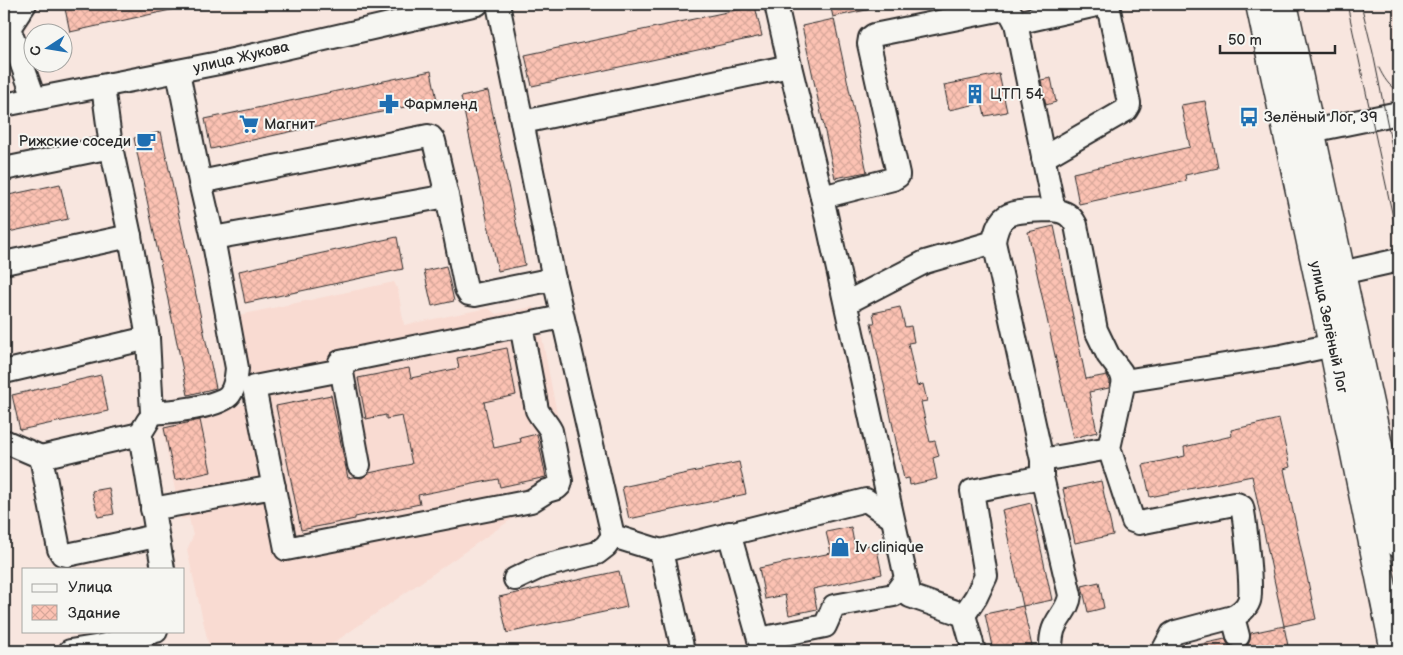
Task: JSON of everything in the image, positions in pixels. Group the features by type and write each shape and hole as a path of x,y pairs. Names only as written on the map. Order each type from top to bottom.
{"main road":[{"name":"улица Зелёный Лог","path":"1260,4 1333,345 1395,651"},
{"name":"улица Зелёный Лог","path":"1283,4 1399,543"}],"street":[{"path":"25,4 6,29 34,98"},
{"name":"улица Жукова","path":"4,105 178,72 477,4"},
{"path":"498,4 562,317 612,536 606,546 597,553 540,567 514,579"},
{"path":"776,4 846,303 910,596 964,615"},
{"path":"822,197 893,179 898,176 869,44 872,36 1010,11 1106,5 1109,10 1129,106 1126,110 1043,158"},
{"path":"1010,11 1054,210"},
{"path":"523,122 790,66"},
{"path":"152,413 180,411 223,401 230,395 236,383 237,368 213,238 178,72"},
{"path":"103,86 111,147 130,236 148,338 152,413 140,434 163,568"},
{"path":"1311,131 1399,113"},
{"path":"200,182 428,136 434,141 466,289 469,294 474,295 554,279"},
{"path":"4,169 111,147"},
{"path":"213,238 447,196"},
{"path":"1052,651 1051,640 1055,625 1069,604 1070,596 994,242 997,228 1002,220 1009,215 1017,213 1054,210 1068,214 1073,219 1076,225 1096,330 1108,355 1128,372 1282,356 1333,345"},
{"path":"4,263 130,236"},
{"path":"846,303 925,262 994,242"},
{"path":"1341,274 1399,260"},
{"path":"359,464 340,362 562,317"},
{"path":"342,370 254,387 286,548 531,500 557,488 561,480 550,430 537,410 521,325"},
{"path":"4,372 148,338"},
{"path":"1128,372 1109,448 1131,519 1137,524 1234,504 1242,507 1251,586 1250,600 1236,626 1176,632 1171,636 1163,651"},
{"path":"4,441 41,457 140,434"},
{"path":"974,651 964,615 976,597 986,576 972,491 1109,448"},
{"path":"41,457 59,549 62,554 67,555 156,536"},
{"path":"152,510 274,487"},
{"path":"612,536 661,551 866,500 892,518"},
{"path":"729,533 764,645 825,626 834,606 894,595 906,579"},
{"path":"661,551 683,651"},
{"path":"70,651 102,648 153,632"}],"shaded area":[{"path":"394,282 398,290 404,325 488,308 496,314 533,307 537,312 569,475 542,498 322,651 210,651 187,550 193,536 189,518 181,519 161,422 251,403 235,316"}],"building":[{"path":"64,4 174,4 175,9 72,32 72,22 68,22"},
{"path":"830,4 870,4 871,9 833,17"},
{"path":"755,6 762,36 532,86 525,55"},
{"path":"834,19 867,172 835,178 802,26"},
{"path":"431,71 437,100 211,149 205,119"},
{"name":"ЦТП 54","path":"999,74 1007,112 985,116 982,103 949,110 944,85"},
{"path":"1051,78 1056,102 1046,105 1041,80"},
{"path":"488,91 525,265 498,271 461,97"},
{"path":"1205,101 1218,168 1185,175 1186,181 1079,204 1073,173 1190,147 1181,105"},
{"path":"161,132 216,388 188,395 134,138"},
{"path":"60,184 68,219 4,233 4,196"},
{"path":"1054,226 1086,379 1107,375 1110,382 1109,388 1089,392 1097,432 1073,438 1028,232"},
{"path":"397,237 403,269 245,303 239,271"},
{"path":"446,266 454,301 432,306 424,271"},
{"path":"900,307 905,327 911,326 914,342 908,343 917,386 923,384 927,401 921,402 930,442 935,441 939,456 933,458 937,479 910,485 909,478 904,479 871,323 875,323 873,313"},
{"path":"507,348 516,395 484,402 494,448 521,442 520,438 537,434 546,477 500,487 498,479 418,495 420,504 301,530 276,406 331,395 348,478 362,478 369,473 412,464 402,416 386,419 386,415 366,419 358,378 409,368 411,378 459,368 457,358"},
{"path":"101,375 108,411 20,430 12,395"},
{"path":"1279,419 1290,467 1284,469 1316,619 1284,626 1252,476 1150,497 1143,465 1185,456 1184,447 1232,436 1231,430"},
{"path":"200,420 211,472 175,480 164,428"},
{"path":"739,462 746,494 629,519 622,487"},
{"path":"1101,481 1113,535 1075,543 1063,489"},
{"path":"109,488 114,514 98,517 92,491"},
{"path":"1031,503 1052,600 1023,606 1002,510"},
{"path":"851,527 855,548 876,544 882,574 813,589 817,609 789,615 785,595 765,599 759,568 831,553 826,532"},
{"path":"619,571 627,607 507,633 499,597"},
{"path":"1099,582 1104,608 1088,612 1082,586"},
{"path":"1023,606 1033,651 993,651 985,614"},
{"path":"1284,626 1289,651 1193,651 1193,646 1225,639 1229,646 1235,649 1242,649 1248,645 1251,633"}],"tram line":[{"path":"1347,4 1399,245"},
{"path":"1361,4 1399,181"},
{"path":"1379,68 1387,82 1399,92"}],"place":[{"name":"ЦТП 54","path":"975,94"},
{"name":"Фармленд","path":"389,104"},
{"name":"Зелёный Лог, 39","path":"1249,117"},
{"name":"Магнит","path":"249,124"},
{"name":"Рижские соседи","path":"146,141"},
{"name":"Iv clinique","path":"840,547"}]}
